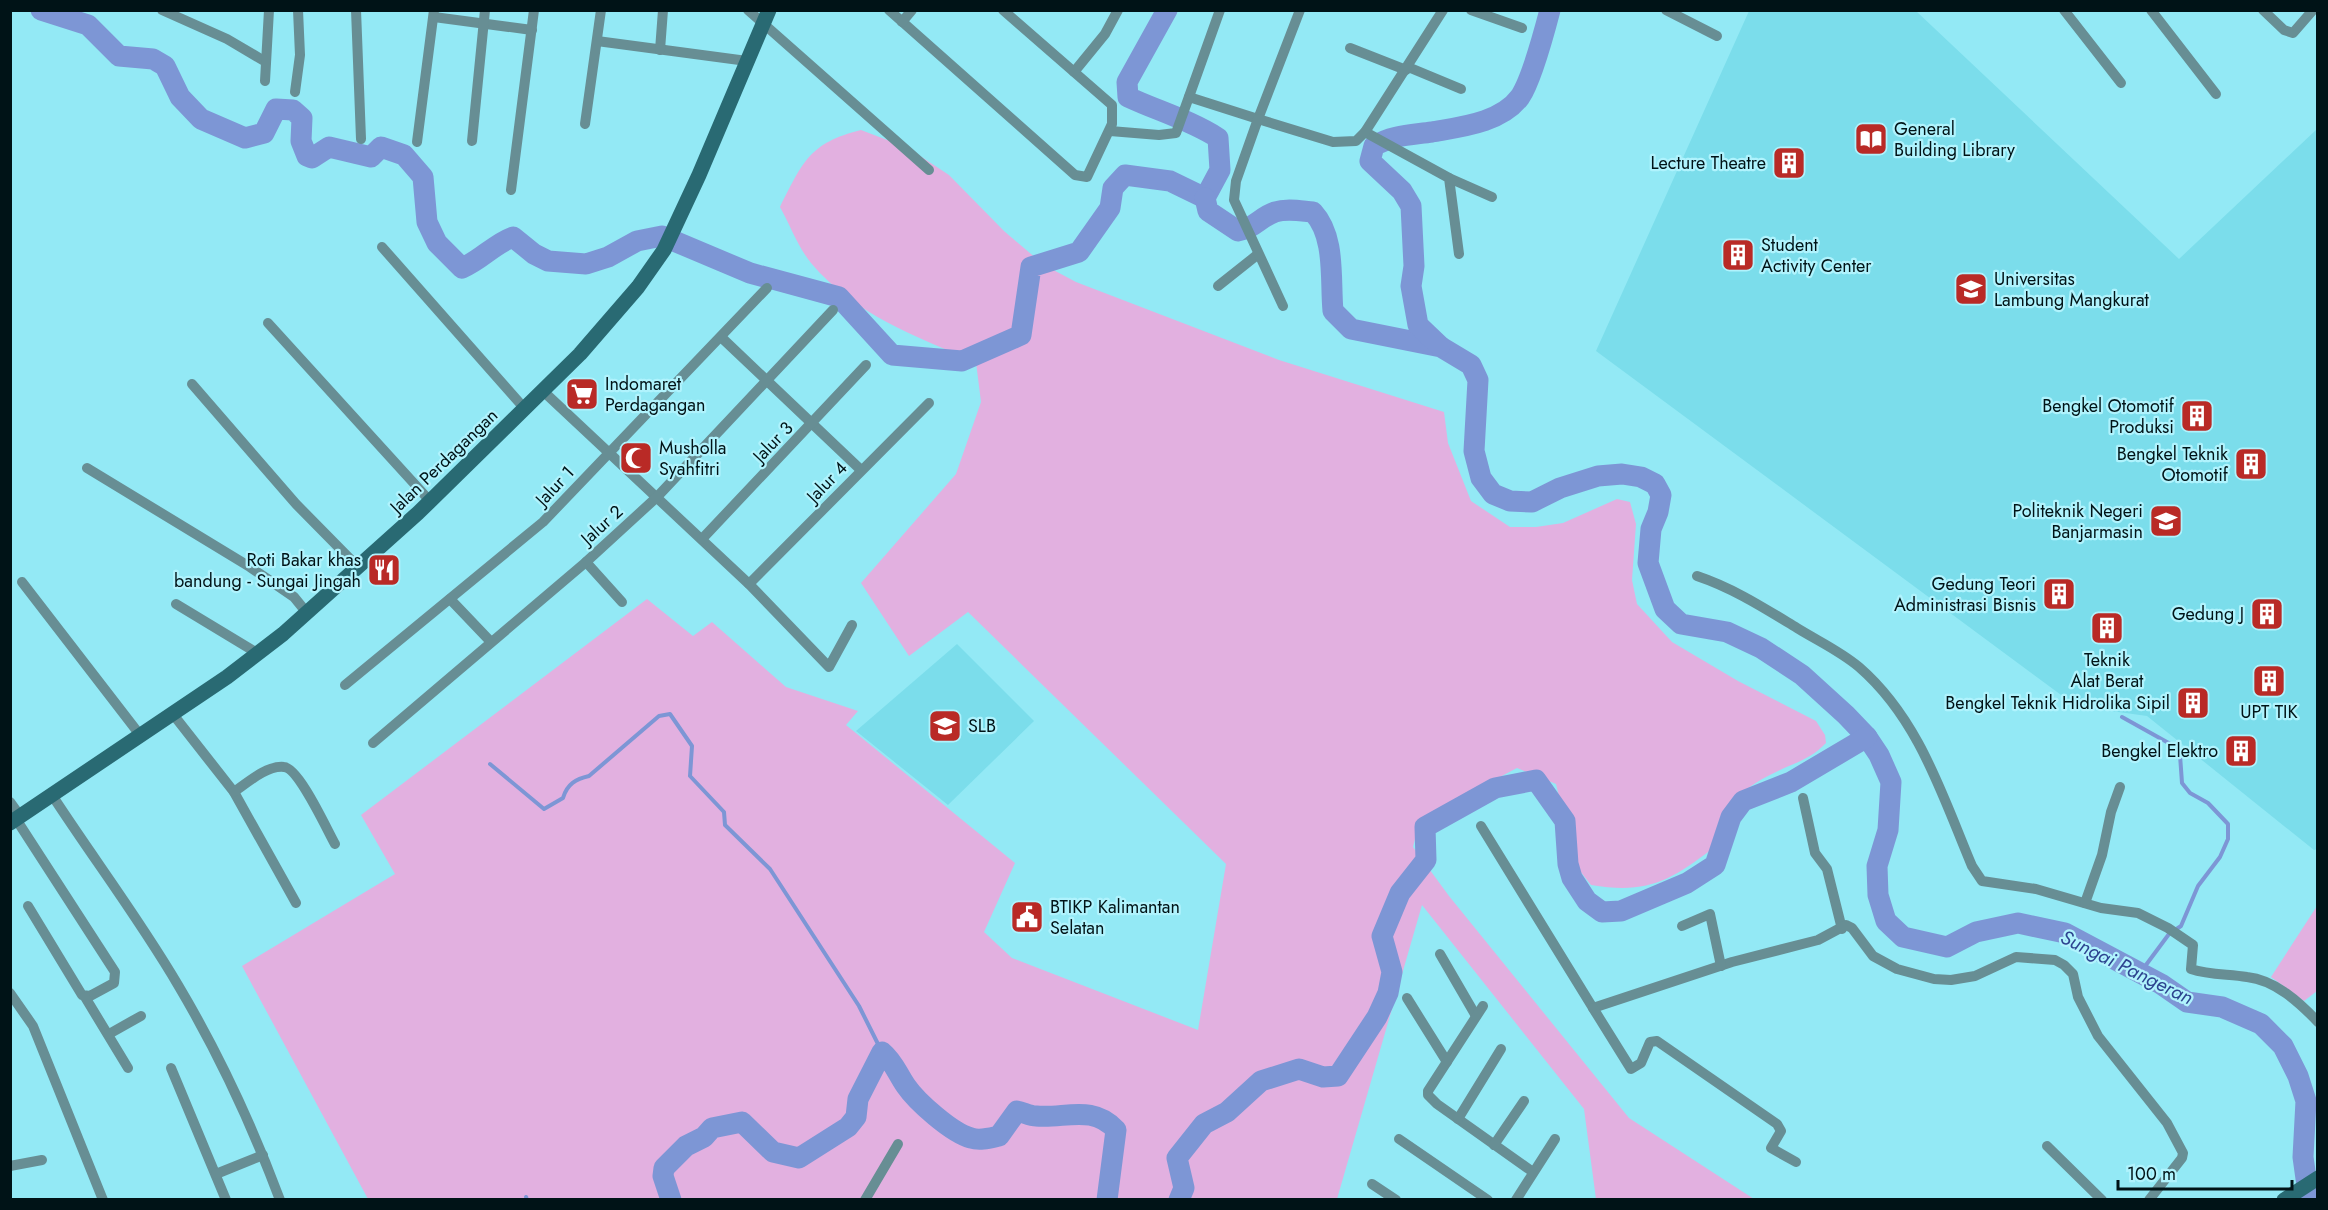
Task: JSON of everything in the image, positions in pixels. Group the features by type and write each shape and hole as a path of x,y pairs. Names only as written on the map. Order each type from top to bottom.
{"street":[{"path":"162,10 227,39 266,62"},
{"path":"265,81 269,10"},
{"path":"295,92 300,55 298,10"},
{"path":"356,10 361,139"},
{"path":"472,141 485,10"},
{"path":"511,190 534,10"},
{"path":"585,124 601,10"},
{"path":"660,50 663,10"},
{"path":"748,10 766,17 929,170"},
{"path":"889,10 1079,177 1087,177 1110,131 1114,116 1109,100 1004,10"},
{"path":"902,22 912,10"},
{"path":"1074,72 1105,34 1118,10"},
{"path":"1110,131 1159,135 1176,133 1220,10"},
{"path":"1283,306 1274,282 1256,252 1234,200 1236,181 1300,10"},
{"path":"1190,97 1341,143 1356,141 1365,132 1443,10"},
{"path":"1471,10 1522,28"},
{"path":"1666,10 1717,36"},
{"path":"2064,10 2121,83"},
{"path":"2151,10 2216,94"},
{"path":"2263,10 2284,30 2293,33 2313,10"},
{"path":"417,142 434,14 484,25 532,30"},
{"name":"Jalan Perdagangan","path":"16,820 227,677 307,613 359,568 543,391 638,287 664,250 766,17"},
{"path":"597,41 747,61"},
{"path":"1350,48 1461,89"},
{"path":"1365,132 1449,178 1492,197"},
{"path":"1449,178 1459,254"},
{"path":"382,247 525,409"},
{"path":"1218,286 1256,252"},
{"name":"Jalur 1","path":"345,686 543,522 768,288"},
{"name":"Jalur 2","path":"373,743 586,562 657,497 768,382 833,310"},
{"path":"267,322 430,501"},
{"path":"722,338 861,470"},
{"name":"Jalur 3","path":"702,539 866,365"},
{"path":"192,384 296,504 359,568"},
{"path":"543,391 749,584 829,667 852,625"},
{"name":"Jalur 4","path":"749,584 929,403"},
{"path":"87,468 250,567 294,597 307,613"},
{"path":"586,562 622,602"},
{"path":"1696,576 1730,589 1829,646 1858,667 1886,694 1915,734 1978,878 2036,889 2085,903 2144,915 2193,945 2191,969 2203,973 2265,981 2297,1002 2318,1022"},
{"path":"22,582 140,735"},
{"path":"450,599 491,642"},
{"path":"176,604 257,653"},
{"path":"172,713 234,792 296,903"},
{"path":"234,792 258,775 282,766 289,768 300,782 335,844"},
{"path":"2085,903 2102,855 2111,812 2120,787"},
{"path":"52,795 177,983 232,1083 280,1200"},
{"path":"1803,798 1815,853 1827,869 1842,929"},
{"path":"10,802 16,820 115,972 114,983 85,997"},
{"path":"1481,826 1631,1069 1641,1063 1650,1042 1657,1041 1777,1124 1781,1131 1771,1148 1796,1162"},
{"path":"28,906 128,1068"},
{"path":"1682,926 1710,914 1721,966"},
{"path":"1593,1008 1721,966 1818,940 1846,925 1852,928 1873,956 1897,969 1934,979 1952,980 1976,976 2016,957 2055,960 2073,974 2078,998 2098,1036 2167,1123 2183,1153 2182,1158 2149,1200"},
{"path":"1440,954 1476,1016"},
{"path":"10,993 33,1026 103,1200"},
{"path":"1407,998 1447,1062"},
{"path":"1484,1006 1428,1095 1533,1172"},
{"path":"109,1034 141,1017"},
{"path":"1458,1119 1501,1049"},
{"path":"171,1068 226,1200"},
{"path":"1494,1145 1524,1101"},
{"path":"1400,1139 1488,1200"},
{"path":"1516,1200 1555,1139"},
{"path":"865,1200 898,1144"},
{"path":"2047,1146 2102,1200"},
{"path":"216,1174 263,1155"},
{"path":"10,1166 42,1161"},
{"path":"2284,1200 2318,1178"},
{"path":"1372,1184 1394,1199"}],"shaded area":[{"name":"Universitas Lambung Mangkurat","path":"1749,11 1916,11 2179,259 2317,129 2317,849 2314,850 2147,716 2076,706 1596,351"},
{"path":"861,130 908,148 949,175 1004,231 1044,265 1076,282 1279,360 1444,412 1448,443 1471,501 1510,527 1536,527 1563,523 1617,499 1630,502 1636,524 1632,580 1637,604 1672,642 1738,681 1816,721 1825,735 1826,743 1808,757 1761,780 1741,794 1720,823 1712,849 1683,870 1656,883 1627,888 1591,885 1576,866 1556,784 1517,768 1420,819 1413,847 1449,896 1629,1118 1754,1199 1596,1199 1584,1109 1422,905 1337,1199 368,1199 242,966 395,874 361,815 647,599 693,636 712,622 786,687 858,711 846,725 1015,863 984,932 1012,958 1198,1030 1226,864 968,612 909,656 861,583 956,474 981,402 976,362 887,322 847,297 828,281 806,257 780,207 802,166 810,156 830,141"},
{"name":"SLB","path":"957,644 1034,721 948,805 856,731"},
{"path":"2317,906 2317,991 2304,1001 2271,977"}],"waterway":[{"path":"41,10 88,25 119,56 153,59 165,66 180,97 201,119 245,138 264,133 276,109 293,110 302,118 301,141 307,156 312,158 329,147 371,157 381,147 404,155 423,177 427,222 437,243 462,268 513,237 534,254 548,261 586,264 608,257 637,241 662,236 750,273 839,297 892,355 962,361 1021,335 1031,267 1079,252 1110,208 1113,188 1125,175 1170,181 1205,198"},
{"path":"1167,10 1127,82 1128,97 1218,138 1220,170 1205,198"},
{"path":"1440,346 1418,325 1411,286 1414,266 1411,206 1402,191 1370,161 1374,146 1395,138 1479,122 1502,113 1512,106 1520,97 1529,79 1550,10"},
{"name":"Sungai Pangeran","path":"1205,198 1208,211 1238,231 1280,211 1313,212 1320,222 1329,246 1333,311 1351,329 1441,347 1471,365 1478,380 1474,451 1481,478 1493,494 1510,501 1532,502 1560,488 1598,476 1622,474 1641,477 1655,484 1661,495 1658,512 1651,529 1648,563 1665,609 1681,624 1727,632 1761,648 1802,675 1846,715 1867,737 1879,755 1891,782 1888,830 1877,866 1878,895 1886,921 1903,937 1947,947 1976,932 2018,923 2065,933 2161,984 2187,1002 2222,1007 2261,1024 2283,1046 2298,1076 2306,1101 2303,1157 2309,1200"},
{"path":"490,764 544,809 563,798 573,783 589,776 659,716 670,714 692,746 690,776 724,812 725,825 770,869 859,1006 882,1052"},
{"path":"2122,717 2174,746 2180,755 2182,783 2190,793 2208,803 2228,824 2228,839 2220,857 2198,886 2181,926 2169,934 2140,973"},
{"path":"1179,1200 1184,1188 1177,1158 1204,1124 1227,1112 1261,1081 1299,1069 1323,1077 1338,1076 1377,1017 1388,993 1392,972 1382,936 1400,893 1426,860 1425,827 1495,788 1536,780 1565,821 1568,864 1572,878 1587,901 1602,912 1621,911 1687,883 1715,865 1731,817 1743,801 1791,782 1867,737"},
{"path":"671,1200 663,1176 664,1168 686,1146 704,1137 712,1128 742,1122 773,1152 799,1158 848,1127 856,1117 858,1099 882,1052 911,1093 926,1108 954,1130 974,1139 999,1136 1017,1111 1036,1116 1088,1115 1107,1122 1116,1130 1107,1200"}],"place":[{"name":"General Building Library","path":"1871,139"},
{"name":"Lecture Theatre","path":"1789,163"},
{"name":"Student Activity Center","path":"1738,255"},
{"name":"Universitas Lambung Mangkurat","path":"1971,289"},
{"name":"Indomaret Perdagangan","path":"582,394"},
{"name":"Bengkel Otomotif Produksi","path":"2197,416"},
{"name":"Musholla Syahfitri","path":"636,458"},
{"name":"Bengkel Teknik Otomotif","path":"2251,464"},
{"name":"Politeknik Negeri Banjarmasin","path":"2166,521"},
{"name":"Roti Bakar khas bandung - Sungai Jingah","path":"384,570"},
{"name":"Gedung Teori Administrasi Bisnis","path":"2059,594"},
{"name":"Gedung J","path":"2267,614"},
{"name":"Teknik Alat Berat","path":"2107,628"},
{"name":"UPT TIK","path":"2269,681"},
{"name":"Bengkel Teknik Hidrolika Sipil","path":"2193,703"},
{"name":"SLB","path":"945,726"},
{"name":"Bengkel Elektro","path":"2241,751"},
{"name":"BTIKP Kalimantan Selatan","path":"1027,917"}]}
